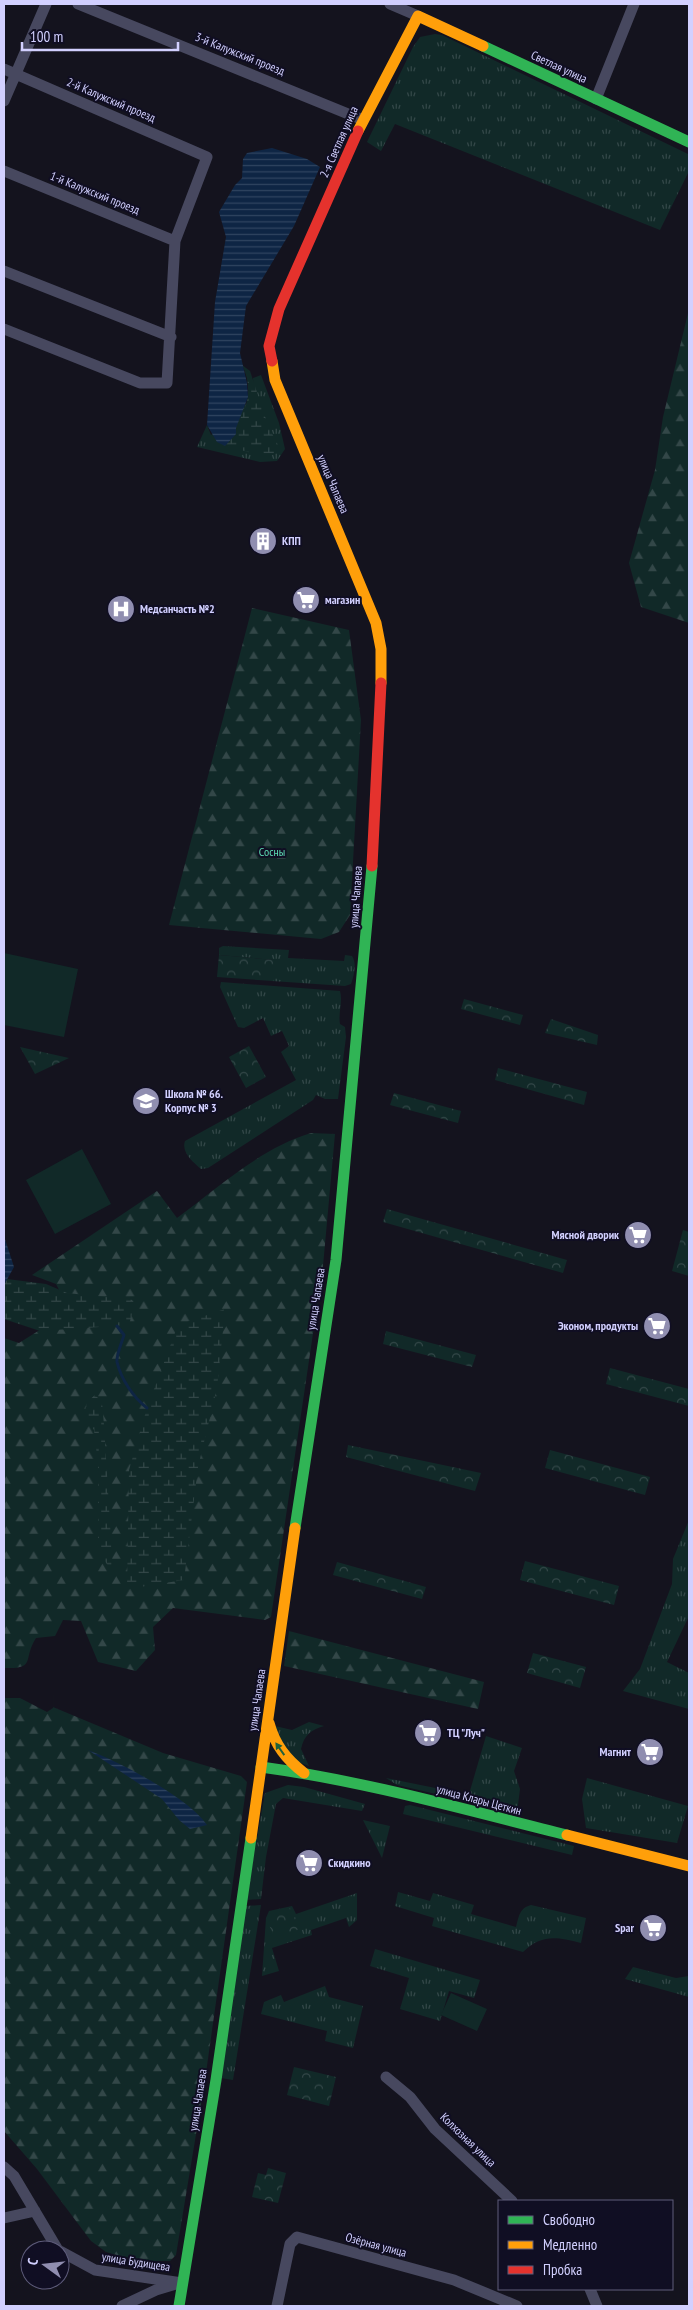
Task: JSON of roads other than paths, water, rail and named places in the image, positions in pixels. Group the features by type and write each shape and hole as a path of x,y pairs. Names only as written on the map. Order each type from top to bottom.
{"street":[{"path":"4,101 46,4"},
{"name":"3-й Калужский проезд","path":"78,4 363,120"},
{"path":"390,4 418,16"},
{"path":"596,99 634,4"},
{"name":"2-я Светлая улица","path":"279,309 363,120 418,16"},
{"name":"Светлая улица","path":"418,16 689,142"},
{"name":"2-й Калужский проезд","path":"4,69 207,157 175,241"},
{"name":"1-й Калужский проезд","path":"4,171 175,241"},
{"path":"4,329 140,383 167,383 175,241"},
{"path":"4,271 171,337"},
{"name":"улица Чапаева","path":"179,2306 216,2080 316,1385 336,1260 367,944 380,719 381,649 376,623 274,380 269,346 279,309"},
{"path":"268,1718 273,1738 280,1752 304,1773"},
{"name":"улица Клары Цеткин","path":"261,1767 304,1773 404,1794 689,1866"},
{"name":"Колхозная улица","path":"386,2077 410,2097 435,2129 511,2200"},
{"name":"улица Будищева","path":"4,2167 14,2176 53,2240"},
{"path":"4,2218 34,2211"},
{"name":"Озёрная улица","path":"277,2306 290,2244 298,2237 454,2280 517,2306"},
{"name":"улица Будищева","path":"70,2256 95,2270 182,2283"},
{"path":"122,2306 156,2290 182,2283"},
{"path":"590,2290 597,2306"}],"water":[{"path":"272,148 307,159 320,167 294,226 246,306 240,353 247,383 248,397 236,428 236,434 225,446 217,442 207,425 215,302 226,237 219,212 235,185 242,178 243,159 247,153"},
{"path":"4,1236 14,1267 4,1285"},
{"path":"88,1750 118,1763 153,1782 185,1804 207,1825 190,1829 179,1820 162,1799"}],"waterway":[{"path":"117,1326 124,1335 117,1356 121,1375 137,1399 147,1408"}],"place":[{"name":"КПП","path":"263,541"},
{"name":"магазин","path":"306,600"},
{"name":"Медсанчасть №2","path":"121,609"},
{"name":"Школа № 66. Корпус № 3","path":"146,1101"},
{"name":"Мясной дворик","path":"638,1235"},
{"name":"Эконом, продукты","path":"657,1326"},
{"name":"ТЦ \"Луч\"","path":"428,1733"},
{"name":"Магнит","path":"650,1752"},
{"name":"Скидкино","path":"309,1863"},
{"name":"Spar","path":"653,1928"}],"park label":[{"name":"Сосны","path":"272,852"}]}
